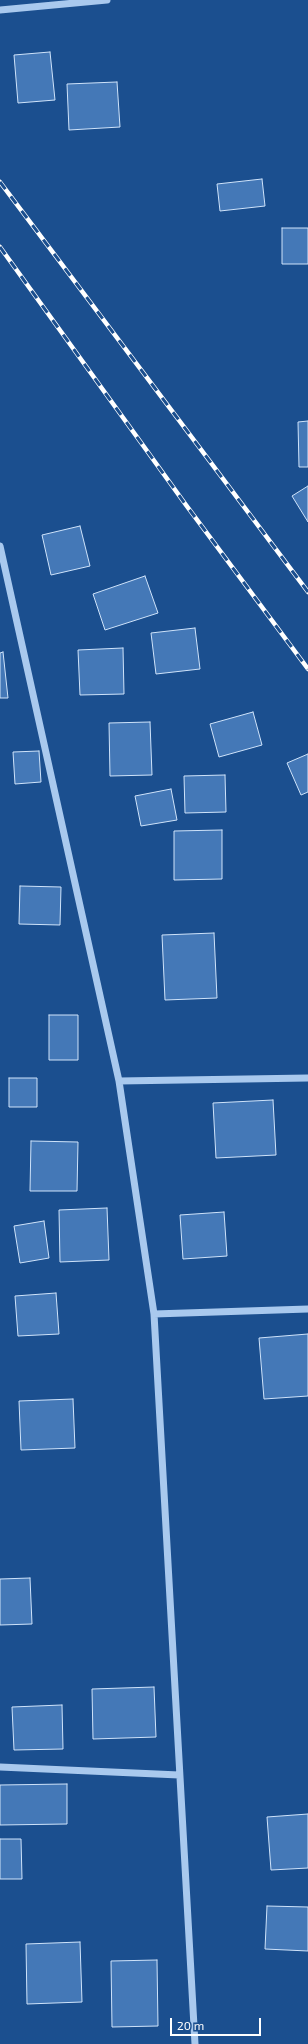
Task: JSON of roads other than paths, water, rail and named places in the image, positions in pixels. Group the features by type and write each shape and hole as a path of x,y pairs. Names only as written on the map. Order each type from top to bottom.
{"street":[{"path":"0,10 107,0"},
{"path":"0,546 119,1081 154,1314 195,2044"},
{"path":"119,1081 308,1078"},
{"path":"154,1314 308,1309"},
{"path":"0,1767 179,1775"}],"railway":[{"path":"0,182 308,592"},
{"path":"0,247 186,505 308,669"}]}
